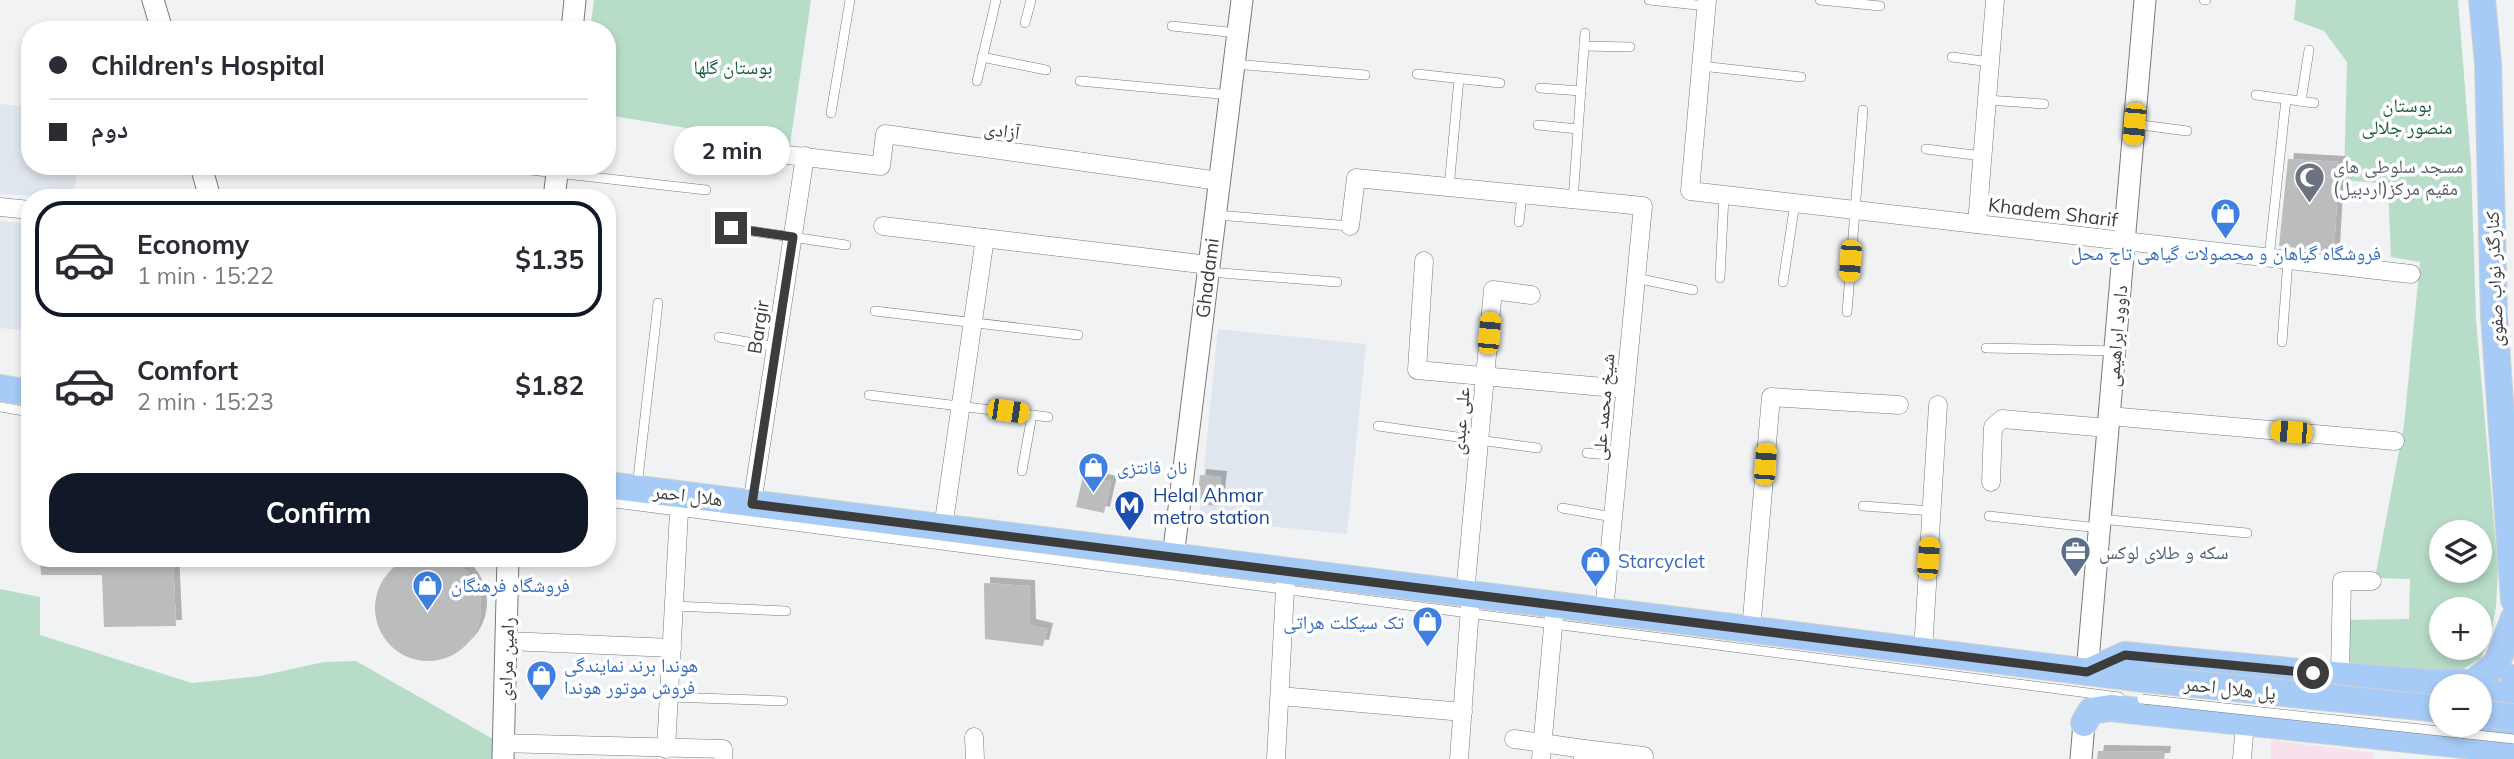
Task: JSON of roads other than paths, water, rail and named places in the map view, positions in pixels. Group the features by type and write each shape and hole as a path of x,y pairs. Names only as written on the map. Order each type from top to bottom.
{"main road":[{"name":"کنارگذر نواب صفوی","path":"2482,0 2488,62 2494,316 2514,600"},
{"path":"0,388 21,392"},
{"name":"هلال احمر","path":"616,486 1173,557 1285,581 1469,601 1554,615 1604,611 2087,672 2143,689"},
{"path":"2484,674 2497,663 2514,618"},
{"path":"2087,672 2125,655 2429,682"},
{"path":"2513,759 2514,678"},
{"name":"پل هلال احمر","path":"2143,689 2429,708"},
{"path":"2492,694 2497,698 2500,713 2497,729 2492,735"},
{"path":"2084,723 2091,711 2110,708 2473,746 2497,759"},
{"path":"2492,714 2514,717"},
{"path":"2473,746 2490,737"}],"street":[{"path":"153,0 159,21"},
{"path":"573,21 575,0"},
{"name":"Ghadami","path":"1173,557 1242,0"},
{"path":"1977,224 1995,0"},
{"name":"داوود ابراهیمی","path":"2087,672 2145,0"},
{"path":"1701,66 1707,3"},
{"name":"Khadem Sharif","path":"1701,66 1690,191 2411,274"},
{"name":"آزادی","path":"805,156 881,166 886,135 1219,181"},
{"path":"762,152 805,156"},
{"name":"Bargir","path":"752,504 805,156"},
{"path":"1350,226 1356,178 1573,200"},
{"name":"شیخ محمد علی","path":"1573,200 1643,206 1604,611"},
{"path":"0,207 21,209"},
{"path":"883,226 1209,268"},
{"path":"943,528 985,238"},
{"path":"1424,261 1417,370 1625,389"},
{"name":"علی عبدی","path":"1459,759 1480,439 1493,290 1531,295"},
{"path":"1751,630 1771,397 1899,405"},
{"path":"1923,651 1938,405"},
{"path":"1991,482 1993,427 2002,419 2108,422 2395,441"},
{"path":"662,752 669,697 679,512"},
{"name":"رامین مرادی","path":"503,751 508,567"},
{"path":"1276,759 1285,581"},
{"path":"2340,675 2342,581 2372,581"},
{"path":"1542,751 1554,615"},
{"path":"506,641 672,648"},
{"path":"1280,696 1463,712"},
{"path":"2081,759 2084,723"},
{"path":"2242,759 2245,723"},
{"path":"974,737 975,759"},
{"path":"1514,739 1542,751 1644,756"},
{"path":"503,751 662,752 723,749 723,759"}],"lane":[{"path":"831,113 850,0"},
{"path":"977,80 996,0"},
{"path":"1026,23 1031,0"},
{"path":"1649,0 1707,3"},
{"path":"1820,0 1880,6"},
{"path":"1172,26 1238,33"},
{"path":"1573,200 1585,33"},
{"path":"1584,46 1630,47"},
{"path":"2301,101 2309,50"},
{"path":"982,57 1046,70"},
{"path":"1952,57 1990,62"},
{"path":"1234,64 1365,75"},
{"path":"1701,66 1801,77"},
{"path":"1417,74 1500,83"},
{"path":"1449,187 1459,78"},
{"path":"1080,81 1230,94"},
{"path":"1540,88 1581,91"},
{"path":"2256,95 2314,103"},
{"path":"2269,258 2286,99"},
{"path":"1987,100 2044,104"},
{"path":"1847,312 1863,110"},
{"path":"2134,124 2187,131"},
{"path":"1538,125 1578,129"},
{"path":"1926,149 1982,156"},
{"path":"588,175 706,190"},
{"path":"1519,222 1522,195"},
{"path":"1720,278 1724,195"},
{"path":"1783,282 1795,203"},
{"path":"1215,215 1350,226"},
{"path":"731,228 846,245"},
{"path":"2282,342 2288,260"},
{"path":"1209,268 1337,282"},
{"path":"1636,278 1693,290"},
{"path":"637,489 658,303"},
{"path":"875,311 1077,335"},
{"path":"719,337 776,347"},
{"path":"1986,348 2115,351"},
{"path":"869,395 1048,417"},
{"path":"0,407 21,410"},
{"path":"1022,471 1032,415"},
{"path":"1378,426 1537,448"},
{"path":"1587,453 1619,456"},
{"path":"616,503 1285,581"},
{"path":"1863,506 1931,511"},
{"path":"1562,508 1613,517"},
{"path":"1989,516 2246,533"},
{"path":"674,607 786,611"},
{"path":"1554,615 2143,689 2514,740"},
{"path":"669,697 783,701"}],"place":[{"name":"مسجد سلوطی های مقیم مرکز(اردبیل)","path":"2310,204"},
{"name":"فروشگاه گیاهان و محصولات گیاهی تاج محل","path":"2226,241"},
{"name":"نان فانتزی","path":"1094,494"},
{"name":"Helal Ahmar metro station","path":"1130,533"},
{"name":"سکه و طلای لوکس","path":"2076,579"},
{"name":"Starcyclet","path":"1595,588"},
{"name":"فروشگاه فرهنگان","path":"428,612"},
{"name":"تک سیکلت هراتی","path":"1427,649"},
{"name":"هوندا برند نمایندگی فروش موتور هوندا","path":"541,703"}],"park label":[{"name":"بوستان گلها","path":"733,67"},
{"name":"بوستان منصور جلالی","path":"2407,116"}]}
